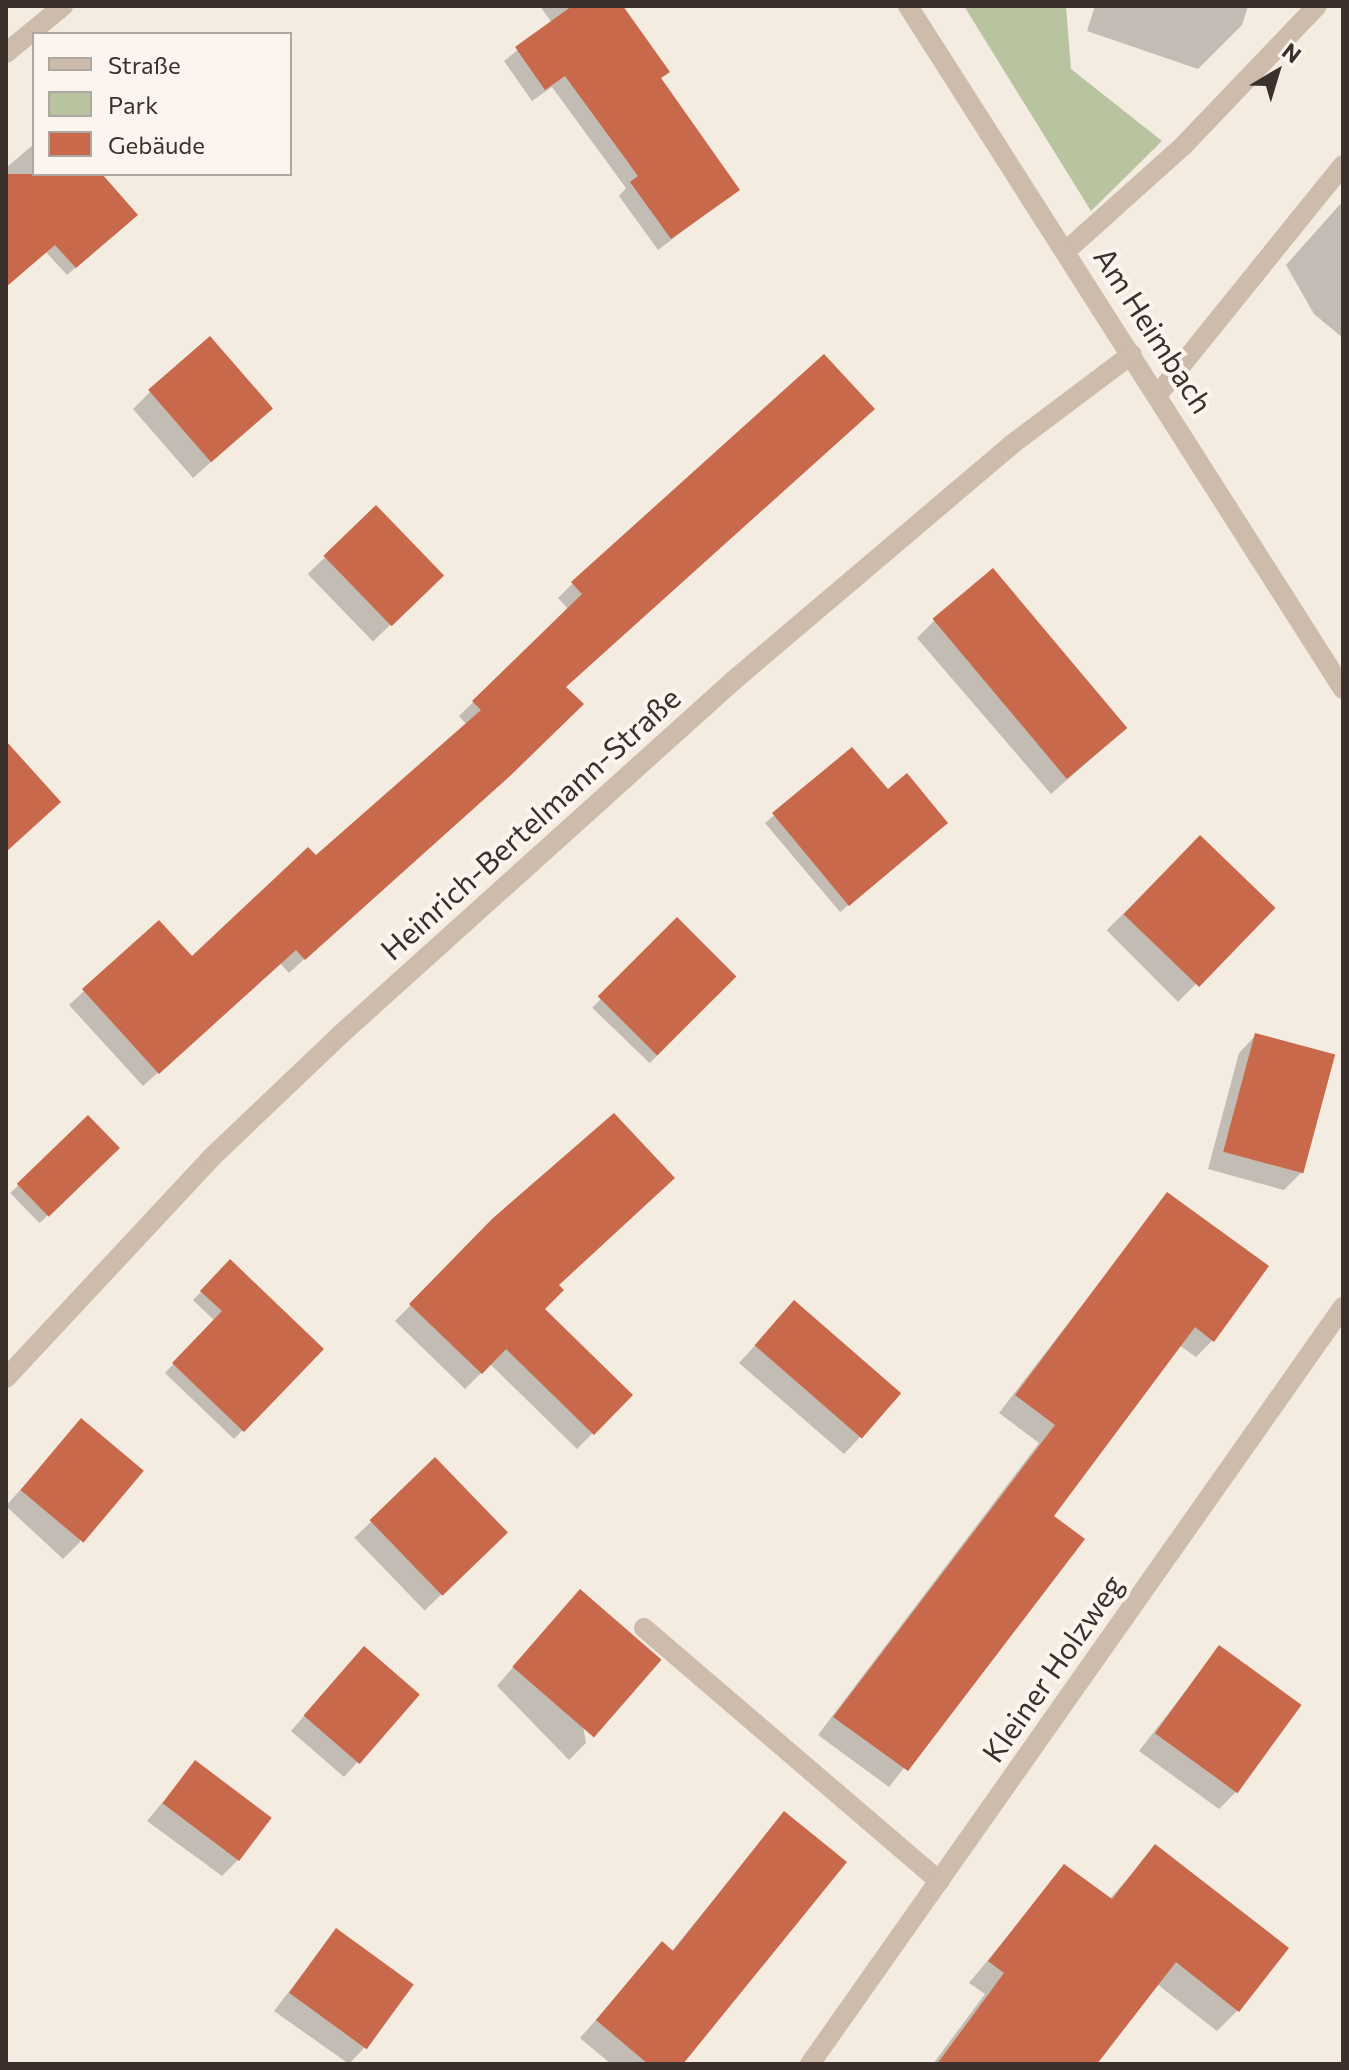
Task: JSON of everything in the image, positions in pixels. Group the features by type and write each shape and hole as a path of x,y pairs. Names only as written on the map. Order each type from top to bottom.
{"street":[{"path":"6,53 63,6"},
{"name":"Am Heimbach","path":"908,6 1159,393 1343,689"},
{"path":"1066,251 1183,146 1317,6"},
{"path":"1159,393 1343,165"},
{"name":"Heinrich-Bertelmann-Straße","path":"6,1378 211,1158 340,1035 745,671 1011,445 1132,354"},
{"name":"Kleiner Holzweg","path":"810,2064 1343,1307"},
{"path":"644,1628 939,1881"}],"green space":[{"path":"964,6 1066,6 1071,69 1162,141 1091,211"}],"building":[{"path":"572,6 623,6 670,72 661,78 740,190 671,239 630,182 638,176 565,76 545,90 515,47"},
{"path":"6,174 104,176 138,215 76,268 55,245 6,287"},
{"path":"210,336 273,408 211,462 148,390"},
{"path":"824,354 875,409 566,687 584,704 510,776 305,960 296,950 159,1074 82,989 159,920 192,956 308,847 316,855 481,710 472,701 582,594 571,582"},
{"path":"376,505 444,575 392,626 323,556"},
{"path":"993,568 1127,728 1067,779 932,619"},
{"path":"6,741 61,802 6,852"},
{"path":"852,747 888,789 907,773 948,823 849,906 772,813"},
{"path":"1200,835 1276,908 1199,987 1124,914"},
{"path":"677,917 736,976 657,1056 598,996"},
{"path":"1255,1033 1335,1054 1303,1173 1223,1152"},
{"path":"614,1113 675,1178 559,1285 564,1290 545,1309 633,1395 594,1435 506,1349 482,1374 409,1304 492,1219"},
{"path":"88,1115 120,1148 49,1217 17,1184"},
{"path":"1167,1192 1269,1266 1214,1342 1195,1327 1054,1516 1085,1539 908,1771 833,1717 1055,1425 1015,1395"},
{"path":"230,1259 324,1349 244,1432 172,1363 222,1311 200,1291"},
{"path":"794,1300 901,1393 862,1438 755,1345"},
{"path":"81,1418 144,1471 83,1543 21,1490"},
{"path":"435,1457 508,1533 442,1596 370,1520"},
{"path":"580,1589 662,1660 594,1738 512,1667"},
{"path":"1219,1645 1302,1705 1237,1793 1155,1733"},
{"path":"364,1646 420,1695 359,1764 304,1715"},
{"path":"195,1760 272,1818 239,1861 163,1803"},
{"path":"784,1811 847,1862 683,2064 648,2064 596,2020 662,1941 673,1951"},
{"path":"1155,1844 1289,1948 1239,2012 1176,1962 1097,2064 937,2064 1004,1973 988,1961 1064,1864 1112,1899"},
{"path":"336,1928 414,1984 367,2049 289,1993"}]}
